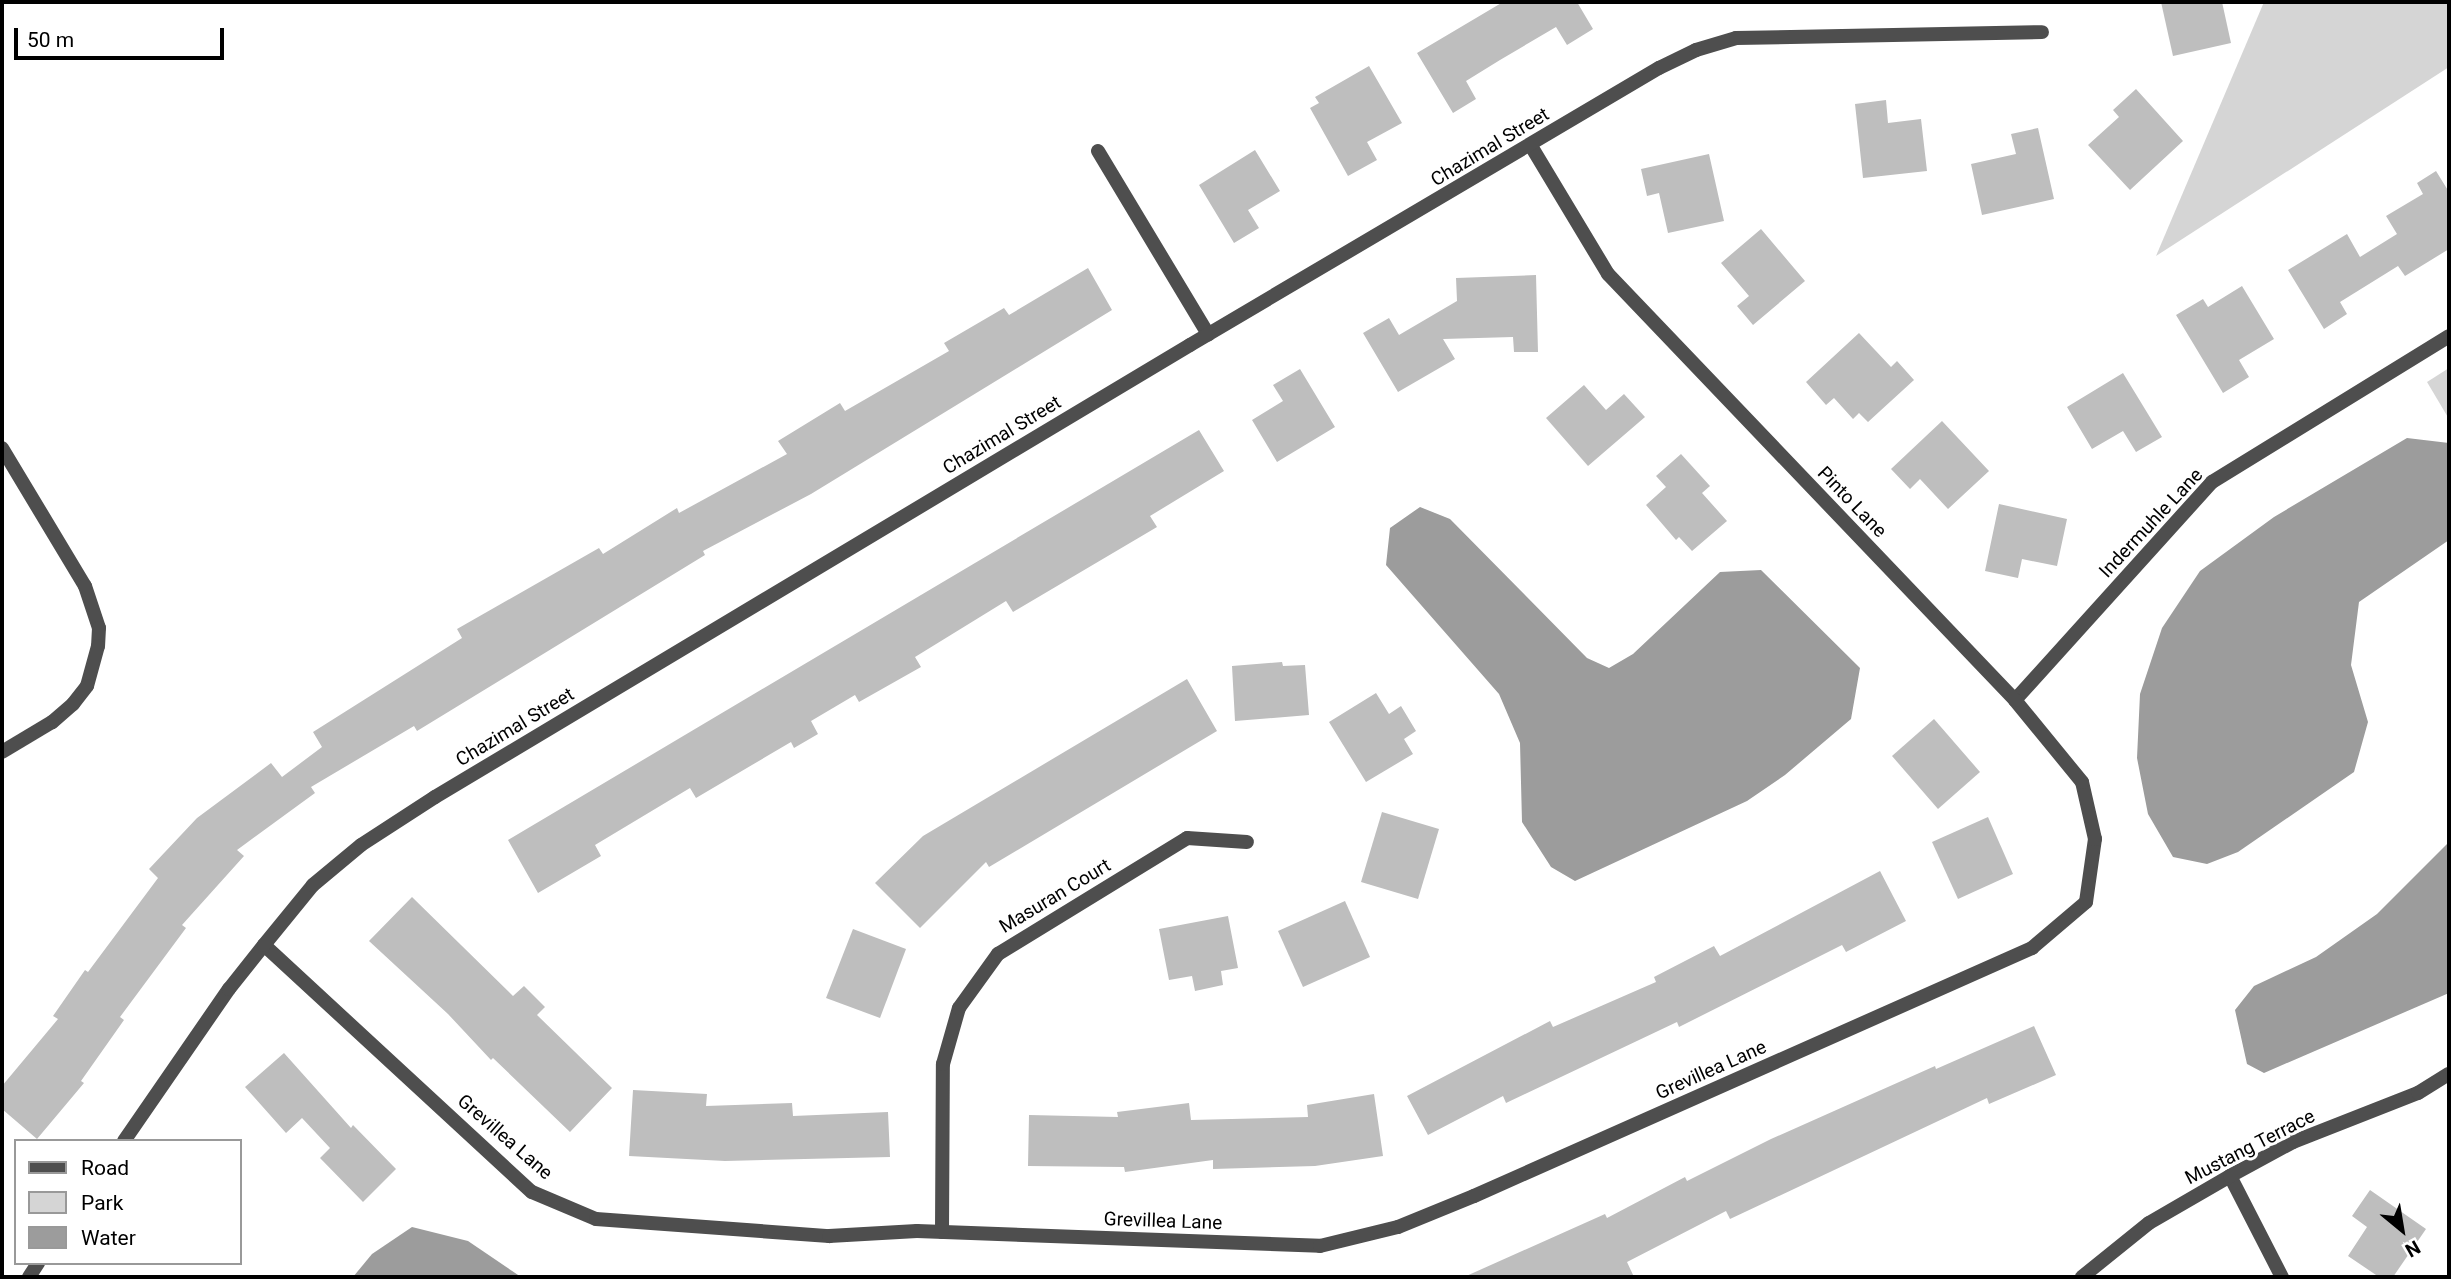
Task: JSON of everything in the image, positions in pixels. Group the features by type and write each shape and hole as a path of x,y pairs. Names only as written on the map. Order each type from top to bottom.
{"street":[{"name":"Chazimal Street","path":"125,1139 229,989 313,885 379,833 1208,334 1531,146 1659,68 1696,50 1736,38 2042,32"},
{"name":"Pinto Lane","path":"1531,146 1608,274 2015,700 2082,782 2095,838 2086,902"},
{"path":"1098,151 1208,334"},
{"name":"Indermuhle Lane","path":"2015,700 2212,482 2449,336"},
{"path":"2,448 85,586 99,628 87,686 73,704 52,722 2,752"},
{"name":"Masuran Court","path":"942,1232 943,1064 959,1008 998,954 1187,838 1247,842"},
{"name":"Grevillea Lane","path":"264,945 532,1192 596,1219 830,1236 942,1232 1320,1246 1398,1227 1475,1196 2032,948 2086,902"},
{"name":"Mustang Terrace","path":"2082,1277 2150,1223 2230,1176 2293,1142 2418,1093 2449,1074"},
{"path":"2230,1176 2282,1277"}],"green space":[{"path":"2264,2 2449,2 2449,67 2156,256"},
{"path":"2449,368 2449,419 2427,382"}],"water":[{"path":"2407,438 2449,443 2449,540 2359,602 2351,665 2368,722 2354,772 2238,852 2207,864 2173,857 2148,814 2137,758 2140,694 2162,628 2200,571 2274,517"},
{"path":"1420,507 1450,519 1587,658 1609,668 1633,654 1720,572 1761,570 1860,668 1851,719 1785,775 1747,801 1575,881 1551,867 1522,822 1520,743 1499,694 1386,565 1390,528"},
{"path":"2449,842 2449,993 2264,1073 2247,1064 2235,1010 2254,986 2316,957 2377,914"},
{"path":"412,1227 468,1241 521,1277 353,1277 372,1254"}],"building":[{"path":"1503,2 1577,2 1593,29 1567,45 1556,27 1500,60 1466,81 1476,99 1453,113 1417,53"},
{"path":"2161,2 2222,2 2231,43 2173,56"},
{"path":"1369,66 1402,123 1367,142 1377,160 1348,176 1310,108 1319,103 1315,97"},
{"path":"2136,89 2183,141 2130,190 2088,145 2119,117 2113,110"},
{"path":"1886,100 1888,123 1921,119 1927,171 1863,178 1855,104"},
{"path":"2038,128 2054,199 1982,215 1971,164 2016,154 2011,134"},
{"path":"1255,150 1280,191 1248,210 1259,228 1234,243 1199,185"},
{"path":"1709,154 1724,221 1668,233 1659,193 1647,196 1641,169"},
{"path":"2436,171 2449,192 2449,249 2405,276 2398,266 2340,302 2347,314 2324,329 2288,270 2347,234 2360,257 2397,234 2386,216 2423,194 2417,183"},
{"path":"1761,229 1805,281 1753,325 1737,306 1749,296 1721,263"},
{"path":"1088,268 1112,310 811,494 703,551 705,555 417,731 414,726 311,787 315,793 237,850 244,856 182,925 186,928 120,1017 124,1020 81,1081 84,1083 37,1139 2,1109 2,1086 58,1019 53,1016 85,970 88,972 158,878 149,869 197,818 271,763 282,777 322,747 313,732 462,638 457,629 599,548 603,554 677,508 679,513 787,454 778,441 840,403 845,411 949,351 944,343 1004,308 1009,315"},
{"path":"1536,275 1538,352 1514,352 1513,337 1443,339 1455,359 1398,392 1363,333 1389,318 1399,335 1457,301 1456,278"},
{"path":"2242,286 2274,339 2239,360 2249,377 2223,393 2176,315 2203,299 2208,307"},
{"path":"1859,333 1891,367 1897,361 1914,380 1868,422 1859,413 1853,419 1834,398 1826,405 1806,382"},
{"path":"1300,369 1335,427 1277,462 1252,420 1283,401 1273,385"},
{"path":"2123,373 2162,437 2136,452 2123,431 2092,449 2067,407"},
{"path":"1584,385 1606,410 1624,394 1645,417 1588,466 1546,418"},
{"path":"1942,421 1989,471 1948,509 1920,479 1910,489 1891,469"},
{"path":"1199,430 1224,471 1150,516 1157,527 1013,612 1006,601 915,657 921,667 859,702 855,695 811,721 818,734 794,748 791,742 696,798 690,788 595,845 601,856 538,893 508,840"},
{"path":"1681,454 1710,486 1702,493 1727,521 1692,551 1679,537 1676,540 1646,505 1666,487 1656,476"},
{"path":"1999,504 2067,519 2057,566 2022,559 2018,578 1985,571"},
{"path":"1282,662 1283,666 1305,665 1309,715 1235,721 1232,666"},
{"path":"1187,679 1217,731 989,867 986,862 920,928 875,883 923,836"},
{"path":"1376,693 1389,714 1401,706 1416,731 1404,739 1413,754 1366,782 1329,722"},
{"path":"1934,719 1980,772 1938,809 1892,756"},
{"path":"1382,812 1439,829 1418,899 1361,882"},
{"path":"1988,817 2013,874 1958,899 1932,842"},
{"path":"1880,871 1906,921 1846,952 1842,945 1679,1027 1677,1022 1506,1103 1503,1096 1428,1135 1407,1096 1550,1021 1553,1027 1656,982 1654,977 1714,946 1720,956"},
{"path":"412,897 513,996 524,986 545,1007 537,1015 612,1088 570,1132 493,1058 491,1060 448,1014 369,941"},
{"path":"1345,901 1370,957 1303,987 1278,931"},
{"path":"1228,916 1238,968 1221,971 1223,985 1195,991 1192,976 1169,980 1159,929"},
{"path":"853,929 906,949 880,1018 826,998"},
{"path":"2034,1026 2056,1075 1989,1104 1987,1098 1730,1219 1726,1211 1627,1262 1634,1277 1464,1277 1605,1214 1607,1218 1685,1177 1687,1181 1771,1139 1935,1066 1936,1069"},
{"path":"284,1053 351,1128 353,1125 396,1169 363,1202 320,1158 330,1148 302,1118 286,1133 245,1087"},
{"path":"633,1090 707,1094 706,1106 792,1103 793,1116 888,1112 890,1157 725,1161 629,1156"},
{"path":"1374,1094 1383,1156 1315,1166 1213,1169 1213,1160 1125,1172 1124,1167 1028,1166 1029,1115 1118,1117 1117,1112 1189,1103 1191,1120 1308,1117 1307,1105"},
{"path":"2370,1190 2426,1229 2393,1277 2379,1277 2348,1256 2367,1227 2352,1216"}]}
